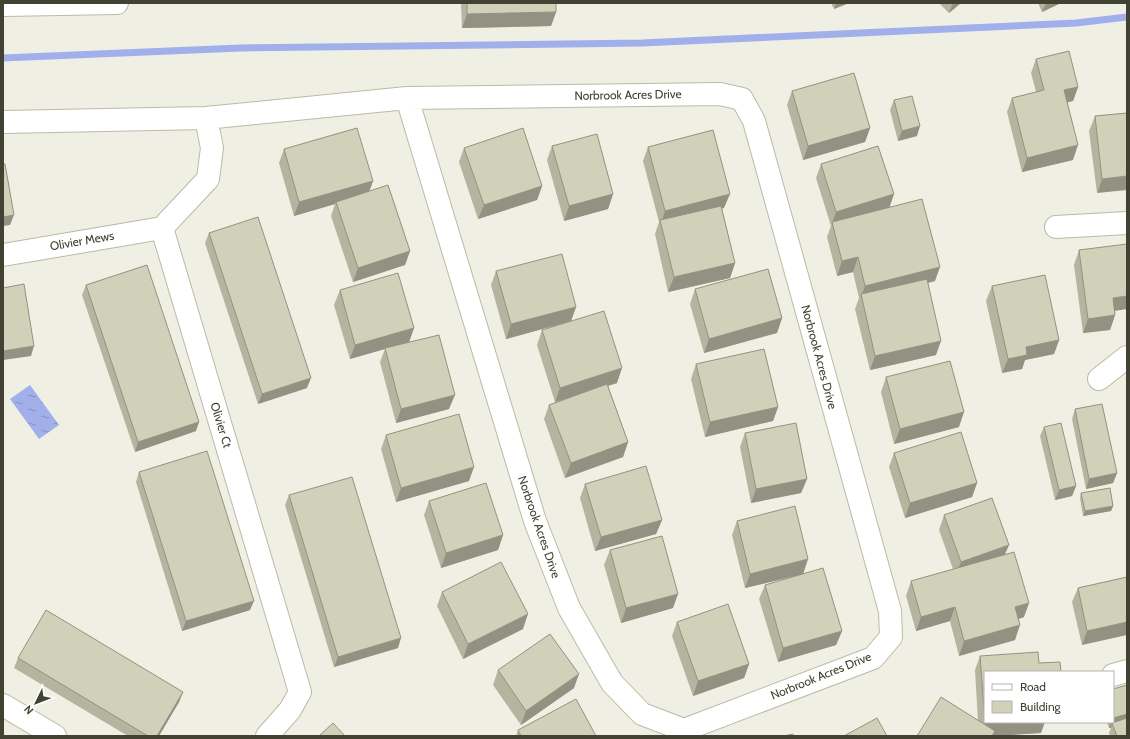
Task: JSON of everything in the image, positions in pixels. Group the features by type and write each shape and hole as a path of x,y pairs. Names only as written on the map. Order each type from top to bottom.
{"street":[{"path":"3,5 118,3"},
{"name":"Norbrook Acres Drive","path":"3,122 206,118 407,98 720,94 742,99 754,121 890,611 891,637 873,658 684,730 642,714 612,683 569,608 535,521 407,98"},
{"path":"162,228 208,179 212,148 206,118"},
{"path":"1056,227 1127,223"},
{"name":"Olivier Mews","path":"3,255 162,228"},
{"name":"Olivier Ct","path":"162,228 300,692 290,710 267,736"},
{"path":"1099,380 1127,357"},
{"path":"1114,675 1127,671"},
{"path":"3,705 55,736"}],"water":[{"path":"30,385 59,425 39,439 10,399"}],"building":[{"path":"467,3 556,3 556,12 467,14"},
{"path":"1069,51 1078,87 1064,90 1078,145 1027,158 1012,98 1044,90 1036,59"},
{"path":"854,73 870,128 808,146 792,91"},
{"path":"912,96 920,126 902,131 894,100"},
{"path":"1127,113 1127,176 1102,179 1095,116"},
{"path":"357,128 373,181 299,202 284,149"},
{"path":"523,128 542,186 484,205 464,148"},
{"path":"713,130 730,194 665,211 648,147"},
{"path":"597,134 613,194 569,206 552,146"},
{"path":"878,146 894,194 836,212 821,164"},
{"path":"3,164 5,164 14,215 3,217"},
{"path":"388,185 410,251 358,268 336,202"},
{"path":"922,199 940,267 865,286 858,257 842,261 832,222"},
{"path":"721,206 735,263 674,277 660,220"},
{"path":"258,217 311,378 262,394 209,233"},
{"path":"1127,244 1127,296 1113,298 1115,315 1088,319 1079,250"},
{"path":"562,254 576,307 511,324 496,271"},
{"path":"147,265 199,422 138,442 86,285"},
{"path":"768,269 782,318 709,339 695,289"},
{"path":"398,273 414,328 355,345 340,290"},
{"path":"1045,275 1059,340 1026,347 1027,355 1008,359 992,286"},
{"path":"927,279 941,341 875,356 861,294"},
{"path":"24,284 34,346 3,351 3,288"},
{"path":"604,311 622,368 560,388 542,330"},
{"path":"439,335 455,395 401,409 385,348"},
{"path":"764,349 778,407 710,422 696,364"},
{"path":"950,361 964,412 900,429 886,377"},
{"path":"607,384 628,442 571,463 549,405"},
{"path":"1102,404 1117,473 1089,479 1075,409"},
{"path":"459,414 474,467 401,488 386,435"},
{"path":"796,423 807,479 756,489 745,433"},
{"path":"1061,423 1076,486 1059,490 1044,427"},
{"path":"961,432 977,483 910,503 894,453"},
{"path":"207,451 254,601 186,621 139,472"},
{"path":"646,466 662,520 601,537 585,484"},
{"path":"352,477 401,638 338,657 289,495"},
{"path":"486,483 503,535 446,553 429,501"},
{"path":"1110,488 1113,506 1085,511 1081,493"},
{"path":"992,498 1009,545 961,562 944,515"},
{"path":"795,506 808,559 750,574 737,521"},
{"path":"662,536 678,594 626,608 610,550"},
{"path":"1014,552 1029,603 1015,607 1020,625 964,641 955,607 921,617 911,581"},
{"path":"501,562 528,614 468,644 442,592"},
{"path":"823,568 842,631 783,648 765,585"},
{"path":"1127,577 1127,622 1087,631 1078,588"},
{"path":"728,604 749,664 698,681 677,622"},
{"path":"46,610 183,692 157,736 148,736 18,658"},
{"path":"550,634 579,674 526,711 498,670"},
{"path":"1038,652 1039,663 1060,662 1061,671 984,671 984,709 980,656"},
{"path":"1127,685 1127,714 1114,718 1114,689"},
{"path":"941,697 995,731 992,736 917,736"},
{"path":"576,699 596,736 521,736 518,730"},
{"path":"877,718 887,736 844,736"},
{"path":"1127,718 1127,736 1117,736 1112,723"},
{"path":"333,723 345,736 319,736"}],"waterway":[{"path":"3,58 240,48 642,43 1076,23 1127,17"}]}
